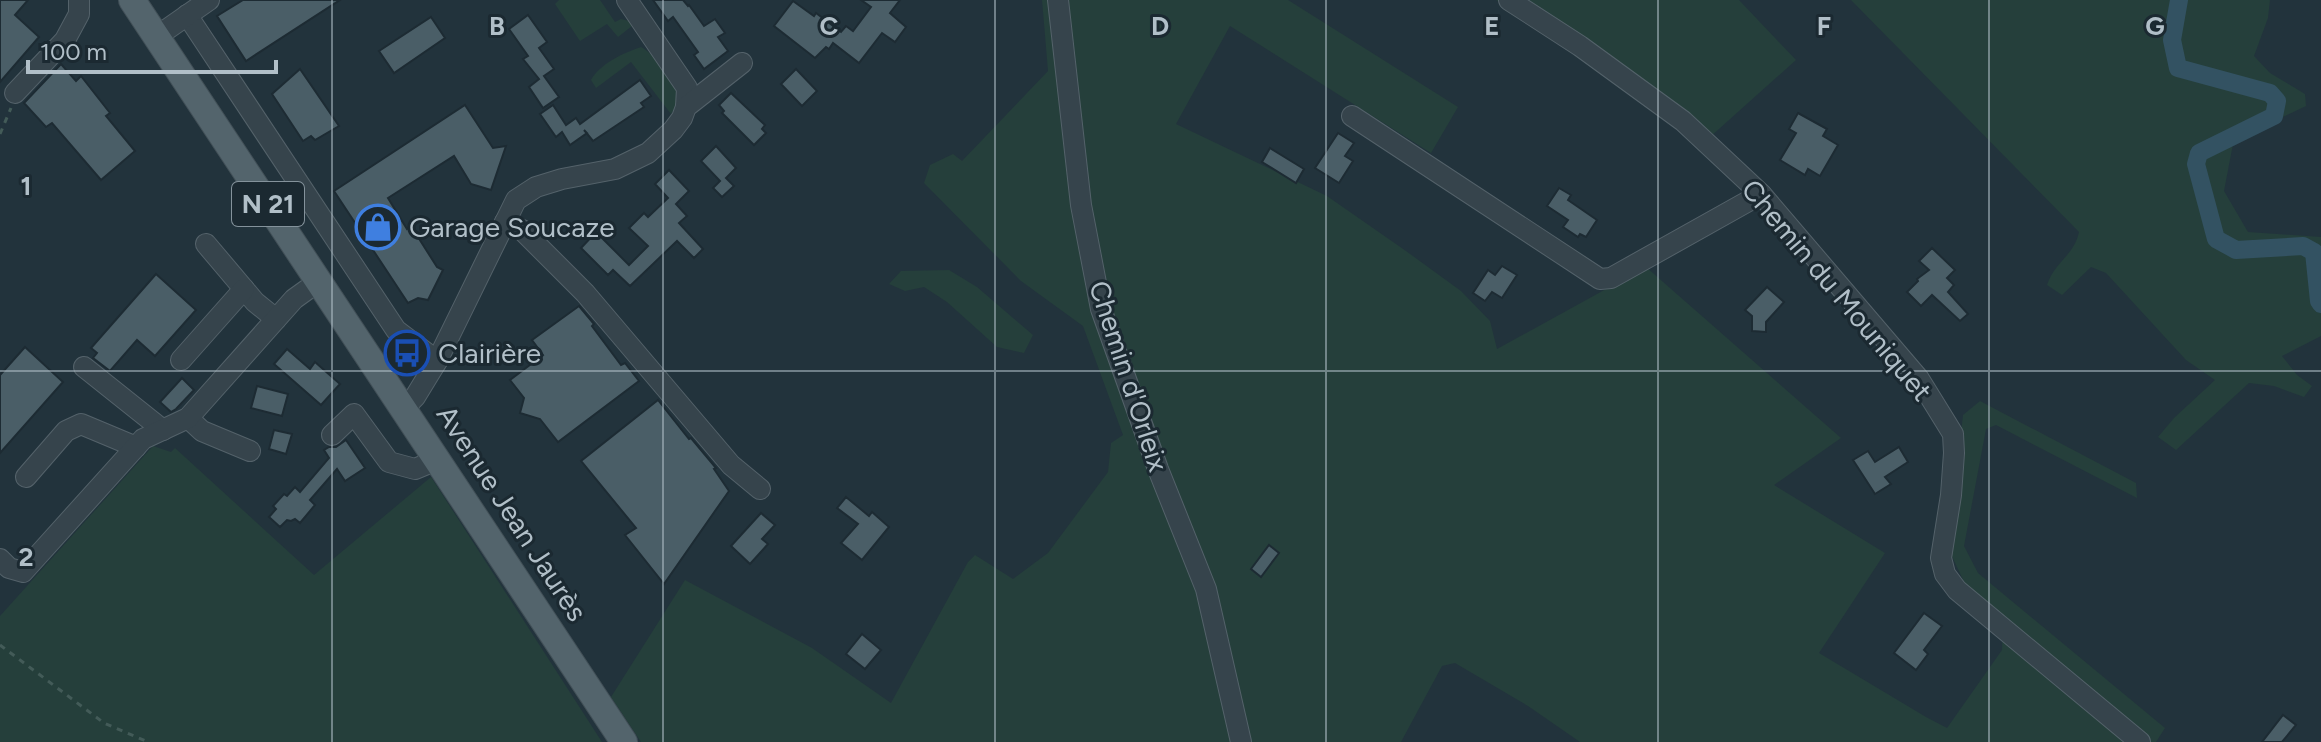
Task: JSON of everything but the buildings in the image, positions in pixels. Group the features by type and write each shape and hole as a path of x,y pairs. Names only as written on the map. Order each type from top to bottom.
{"main road":[{"name":"Avenue Jean Jaurès","path":"132,0 624,742"}],"street":[{"path":"15,93 65,40 79,14 79,0"},
{"path":"156,37 209,0"},
{"path":"404,408 415,397 437,361 516,200 536,187 615,169 648,153 682,118 687,88 627,0"},
{"name":"Chemin d'Orleix","path":"1058,0 1081,205 1101,309 1158,469 1206,589 1241,742"},
{"name":"Chemin du Mouniquet","path":"1509,0 1580,46 1683,121 1761,194 1919,379 1953,434 1951,495 1941,558 1945,574 1957,590 2140,742"},
{"path":"187,15 396,330 437,361"},
{"path":"686,107 742,63"},
{"path":"1352,116 1600,279 1611,278 1761,194"},
{"path":"505,222 522,230 585,293 731,465 760,489"},
{"path":"206,244 255,302 276,319"},
{"path":"0,559 9,568 23,572 143,439 188,418 294,299 319,281"},
{"path":"181,360 244,289"},
{"path":"84,367 163,430"},
{"path":"332,435 354,414 389,462 415,469 439,459"},
{"path":"188,418 202,431 250,451"},
{"path":"26,477 66,431 81,424 136,447"}],"path":[{"path":"0,134 8,120 15,93"},
{"path":"0,645 104,723 148,742"}],"green space":[{"path":"559,0 600,0 615,22 621,19 629,21 632,26 618,37 607,24 580,41 555,4"},
{"path":"1042,0 1288,0 1458,107 1431,153 1230,26 1176,124 1327,196 1406,251 1461,291 1490,321 1497,349 1646,267 1841,438 1774,485 1885,553 1819,653 1947,728 2002,650 2003,625 1966,586 1948,548 1963,415 1980,401 2136,483 2137,498 1996,425 1986,429 1964,546 1978,573 2165,728 2156,742 1580,742 1528,706 1455,663 1442,666 1401,742 641,742 611,697 685,580 812,648 891,703 968,562 975,555 1013,579 1048,553 1108,472 1111,443 1123,435 1083,326 1021,281 924,183 930,165 953,154 962,161 1048,71"},
{"path":"1496,0 1739,0 1796,60 1700,146 1613,76"},
{"path":"1851,0 2270,0 2268,18 2254,56 2270,73 2305,94 2306,106 2233,144 2224,191 2248,232 2321,237 2321,336 2282,356 2297,375 2312,386 2304,397 2274,386 2249,383 2176,450 2158,437 2215,380 2186,360 2106,273 2091,267 2062,295 2047,285 2073,247 2079,232"},
{"path":"641,47 670,75 677,89 678,98 671,114 631,62 596,88 591,80 613,60"},
{"path":"949,270 977,287 1033,335 1024,353 997,347 947,302 924,287 905,291 889,284 901,271"},
{"path":"153,446 171,452 175,448 314,575 431,477 602,742 0,742 0,616"}],"waterway":[{"path":"2179,0 2172,40 2178,68 2270,93 2277,101 2274,116 2199,153 2196,164 2216,239 2236,250 2303,246 2314,252 2321,304"}],"place":[{"name":"Garage Soucaze","path":"378,227"},
{"name":"Clairière","path":"407,353"}]}
